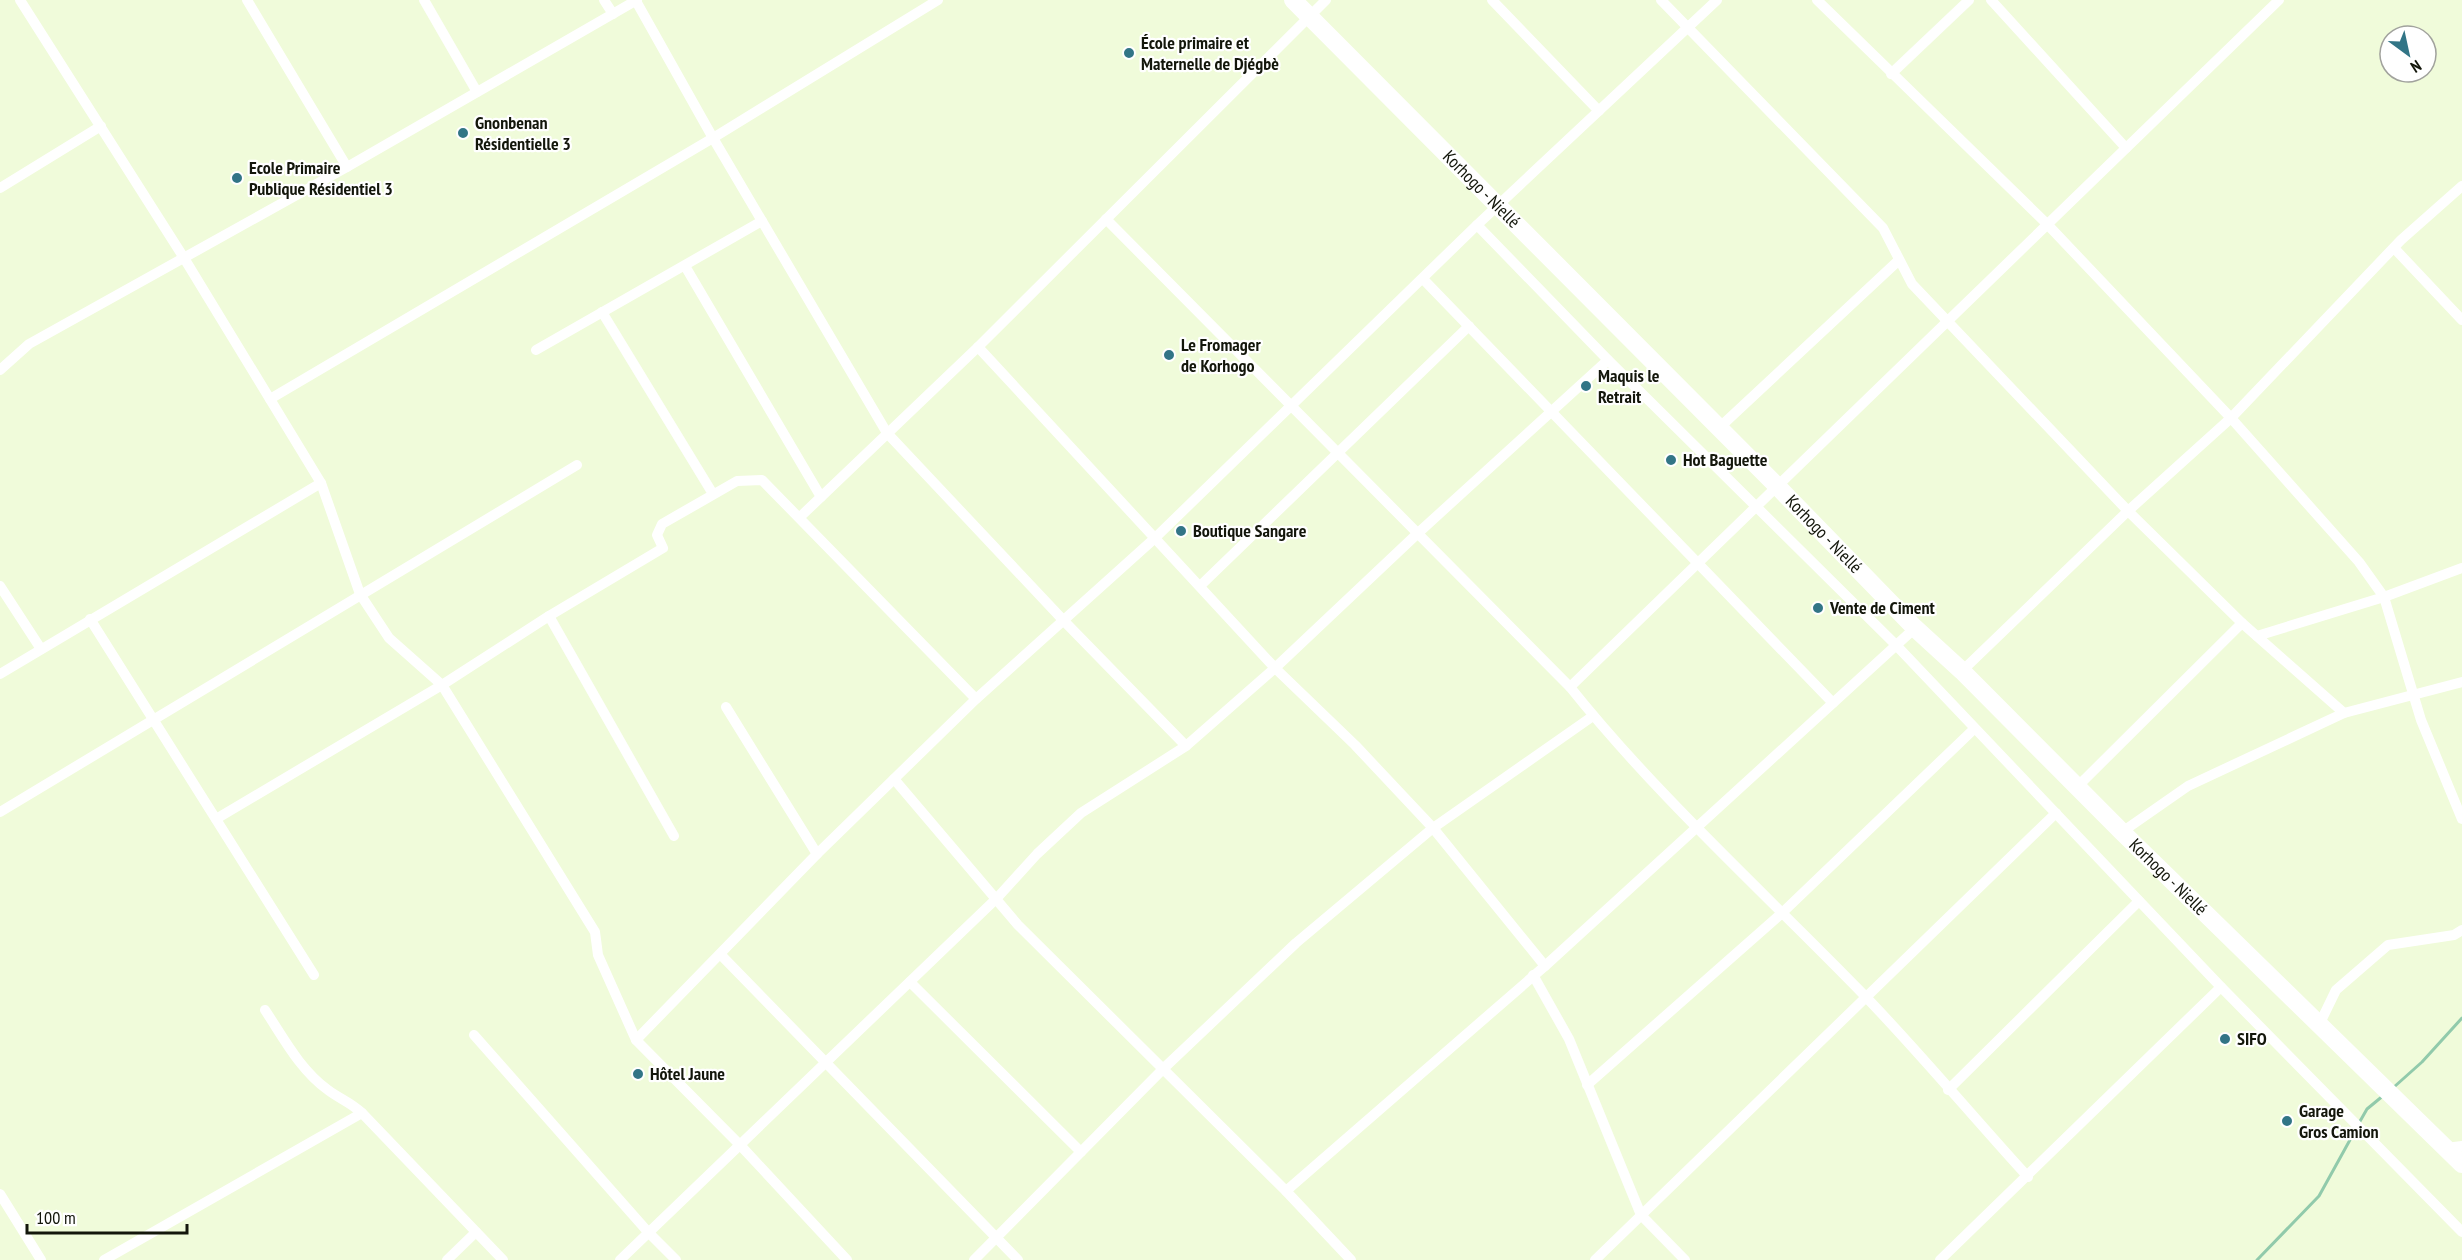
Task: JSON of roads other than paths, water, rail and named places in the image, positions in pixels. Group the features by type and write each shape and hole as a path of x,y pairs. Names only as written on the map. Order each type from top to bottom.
{"main road":[{"name":"Korhogo - Niellé","path":"1293,0 1778,487 1915,628 1962,671 2122,832 2320,1023 2454,1147 2462,1164"}],"street":[{"path":"20,0 184,258 321,483 360,594 388,638 442,685 595,932 598,955 636,1040 741,1146 848,1260"},
{"path":"247,0 347,167"},
{"path":"424,0 477,92"},
{"path":"604,0 613,14"},
{"path":"0,370 29,344 347,167 636,0 713,138 887,433 1064,621 1186,746"},
{"path":"270,399 713,138 939,0"},
{"path":"800,517 978,347 1326,0"},
{"path":"1492,0 1599,111"},
{"path":"1661,0 1883,228 1912,284 2128,511 2242,623 2344,713"},
{"path":"636,1040 817,854 976,699 1155,537 1290,404 1424,280 1477,225 1500,207 1717,0"},
{"path":"1817,0 2047,224 2231,418 2359,562 2384,597 2421,720 2462,819"},
{"path":"1891,74 1969,0"},
{"path":"1991,0 2126,148"},
{"path":"1570,687 2279,0"},
{"path":"0,188 101,126"},
{"path":"1962,671 2128,511 2231,418 2394,248 2462,186"},
{"path":"1106,219 1570,687 1593,716 1698,828 1865,997 2028,1177"},
{"path":"536,350 762,221"},
{"path":"1477,225 1608,360 1895,644 2221,987 2462,1232"},
{"path":"2394,248 2462,320"},
{"path":"1719,428 1899,260"},
{"path":"685,266 821,497"},
{"path":"1424,280 1700,562 1833,703"},
{"path":"602,312 712,494"},
{"path":"1200,586 1469,326"},
{"path":"978,347 1275,668 1355,745 1433,828 1545,966"},
{"path":"620,1260 997,898 1037,854 1081,813 1186,746 1275,668 1417,534 1608,360"},
{"path":"0,812 577,465"},
{"path":"216,819 442,685 549,616 663,548 657,535 662,524 737,481 762,480 976,699"},
{"path":"0,674 321,483"},
{"path":"2257,636 2384,597 2462,568"},
{"path":"0,586 41,649"},
{"path":"549,616 674,836"},
{"path":"90,619 314,975"},
{"path":"2077,787 2242,623"},
{"path":"1286,1191 1545,966 1915,628"},
{"path":"2122,832 2188,786 2344,713 2462,682"},
{"path":"726,708 817,854"},
{"path":"974,1260 1164,1068 1296,943 1433,828 1593,716"},
{"path":"1587,1085 1782,913 1974,729"},
{"path":"894,779 1018,925 1164,1068 1351,1260"},
{"path":"1595,1260 2056,813"},
{"path":"1948,1090 2139,901"},
{"path":"2320,1023 2336,990 2388,945 2454,935 2462,930"},
{"path":"720,955 1017,1260"},
{"path":"1533,975 1569,1039 1641,1215 1685,1260"},
{"path":"910,982 1081,1152"},
{"path":"1940,1260 2221,987"},
{"path":"265,1010 301,1064 328,1090 347,1099 362,1113 503,1260"},
{"path":"474,1035 648,1232 676,1260"},
{"path":"104,1260 362,1113"},
{"path":"0,1194 41,1260"},
{"path":"447,1260 476,1232"}],"waterway":[{"path":"2394,1087 2422,1062 2462,1018"},
{"path":"2359,1123 2367,1109 2384,1095"},
{"path":"2257,1260 2319,1196 2356,1129"}],"place":[{"name":"École primaire et Maternelle de Djégbè","path":"1129,53"},
{"name":"Gnonbenan Résidentielle 3","path":"463,133"},
{"name":"Ecole Primaire Publique Résidentiel 3","path":"237,178"},
{"name":"Le Fromager de Korhogo","path":"1169,355"},
{"name":"Maquis le Retrait","path":"1586,386"},
{"name":"Hot Baguette","path":"1671,460"},
{"name":"Boutique Sangare","path":"1181,531"},
{"name":"Vente de Ciment","path":"1818,608"},
{"name":"SIFO","path":"2225,1039"},
{"name":"Hôtel Jaune","path":"638,1074"},
{"name":"Garage Gros Camion","path":"2287,1121"}]}
